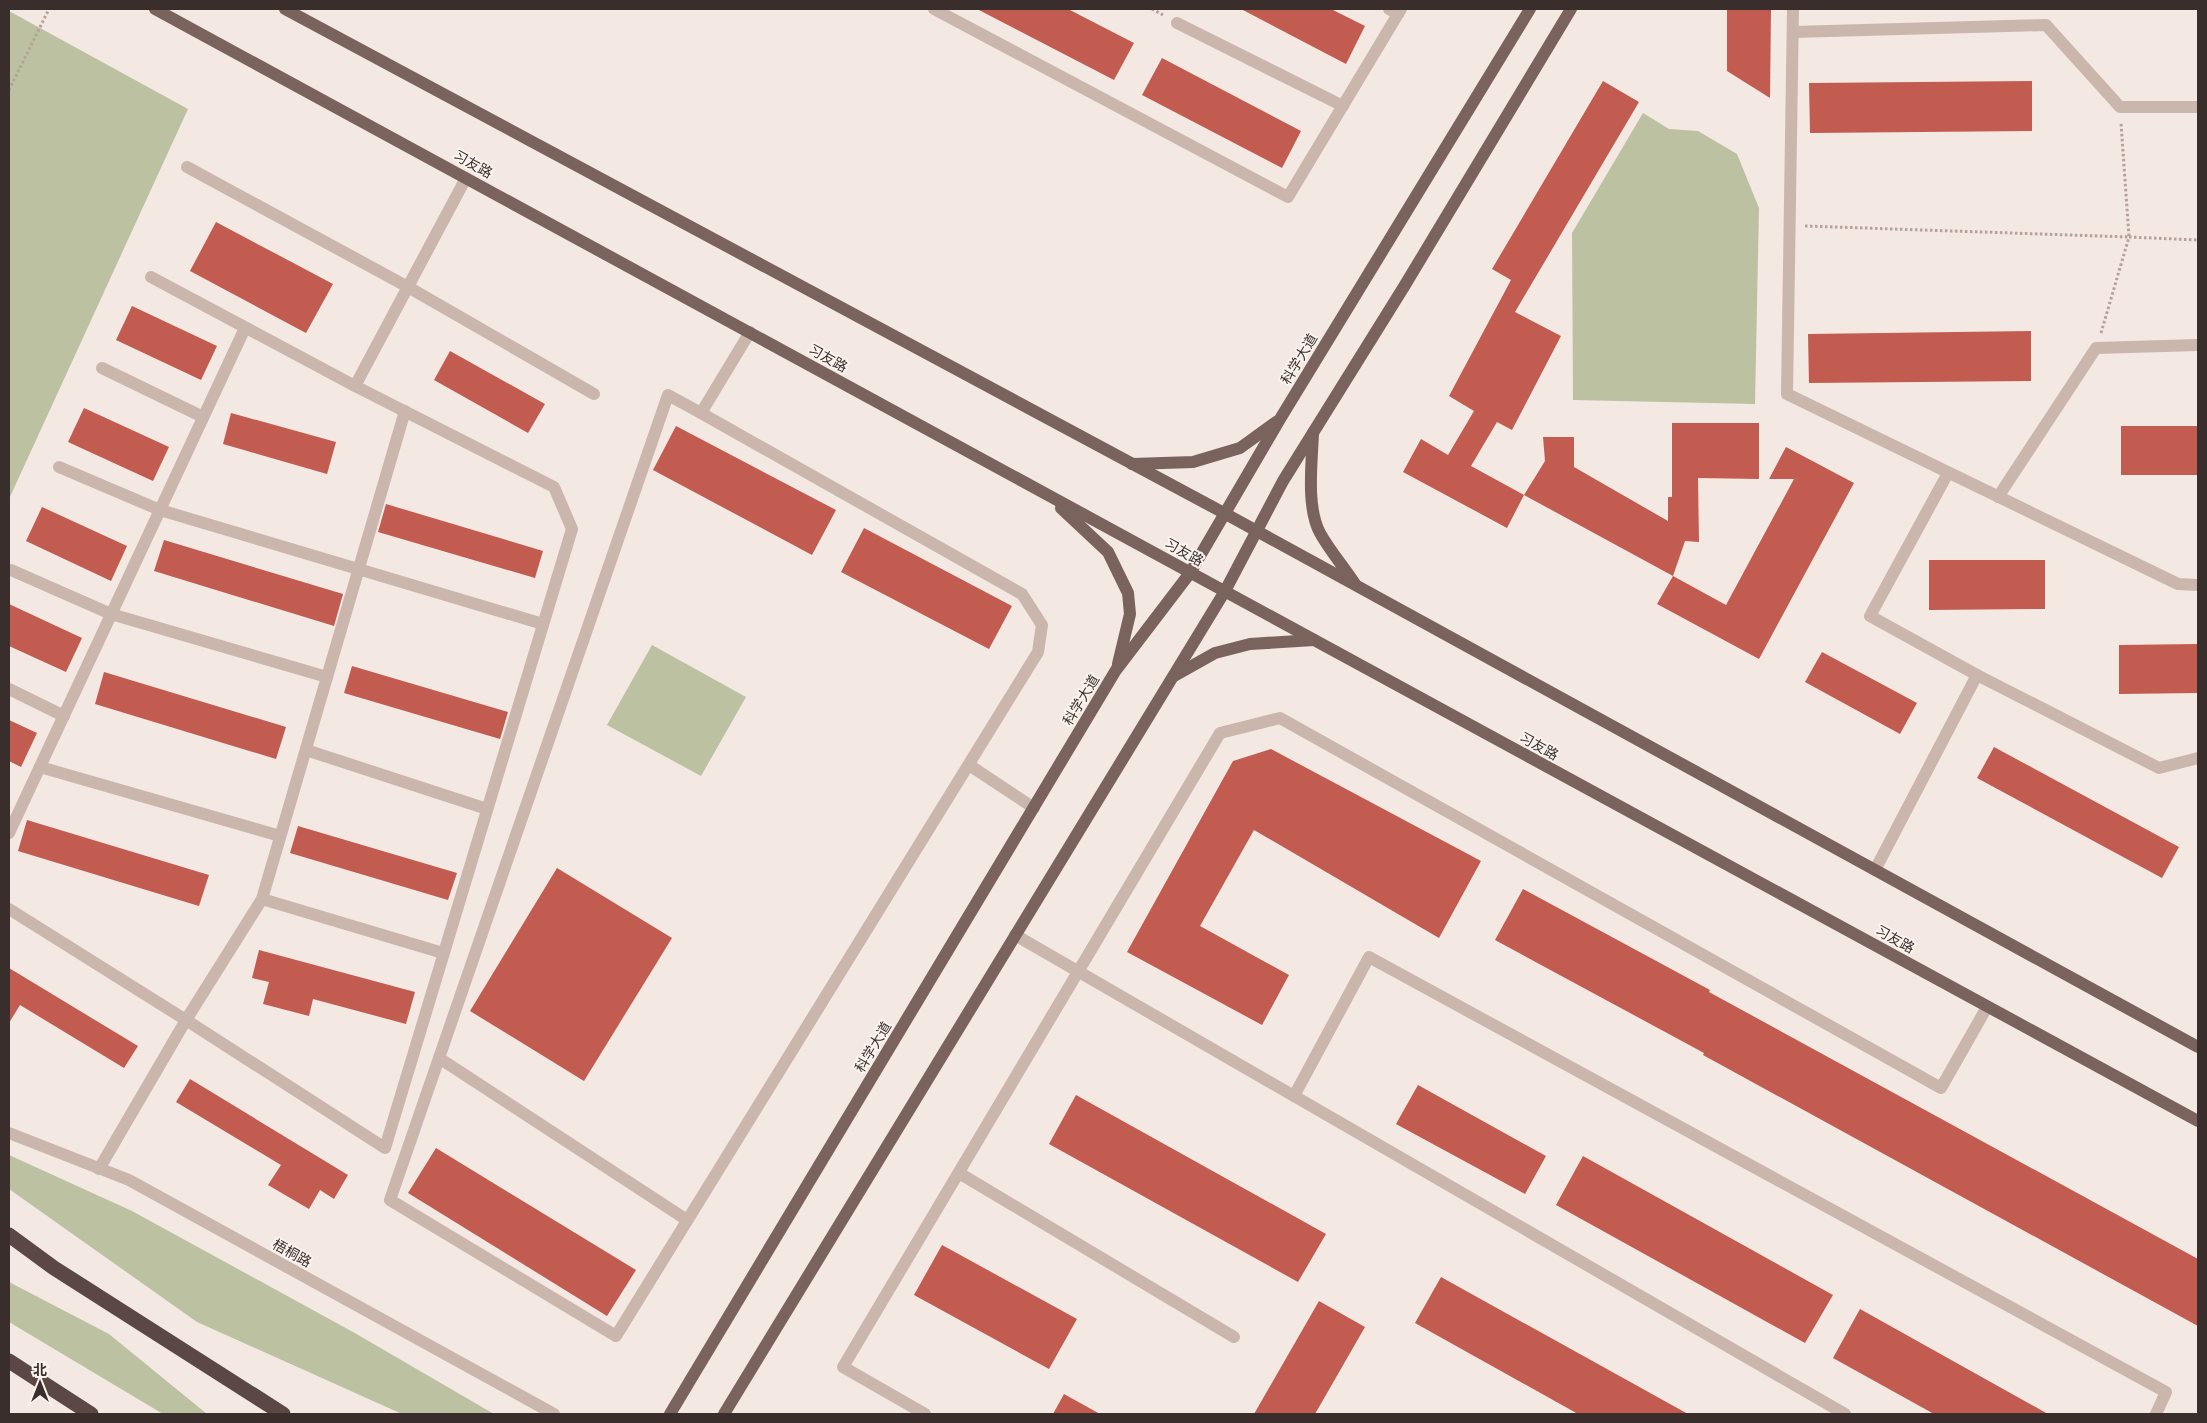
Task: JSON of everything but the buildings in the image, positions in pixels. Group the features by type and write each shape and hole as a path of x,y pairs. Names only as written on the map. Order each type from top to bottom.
{"highway":[{"path":"9,1235 54,1268 283,1414"},
{"path":"9,1247 54,1268"},
{"path":"9,1361 91,1414"}],"main road":[{"name":"习友路","path":"155,9 2198,1121"},
{"path":"285,9 1224,513 2198,1047"},
{"name":"科学大道","path":"670,1414 1116,670 1190,573 1280,419 1530,9"},
{"path":"724,1414 1174,676 1225,591 1283,481 1410,276 1571,9"},
{"path":"1131,464 1193,462 1240,448 1280,419"},
{"path":"1313,431 1311,479 1314,510 1319,532 1357,586"},
{"path":"1046,494 1108,552 1128,593 1130,614 1116,670"},
{"path":"1174,676 1215,653 1250,644 1314,640"}],"street":[{"path":"1793,9 1787,394 2178,584 2198,585"},
{"path":"943,11 1288,197 1343,106 1396,10"},
{"path":"1177,23 1343,106"},
{"path":"1793,32 2046,25 2120,106 2198,107"},
{"path":"187,167 408,287 594,394"},
{"path":"355,386 466,178"},
{"path":"9,909 385,1148 572,529 554,488 355,386 151,277"},
{"path":"9,833 14,810 40,767 245,328"},
{"path":"701,414 750,332"},
{"path":"1998,497 2096,348 2198,345"},
{"path":"102,368 203,417"},
{"path":"668,395 701,414 1022,594 1042,625 1038,652 616,1336 390,1200 668,395"},
{"path":"99,1168 186,1020 262,899 405,411"},
{"path":"59,467 160,510 543,624"},
{"path":"1948,473 1870,616 1977,675 2159,768 2198,758"},
{"path":"11,570 111,614 327,678"},
{"path":"1874,870 1977,675"},
{"path":"9,689 64,716"},
{"path":"925,1414 843,1367 1220,733 1280,718 1941,1088 1988,1006"},
{"path":"306,750 487,809"},
{"path":"968,765 1034,808"},
{"path":"40,767 280,836"},
{"path":"262,899 444,953"},
{"path":"1015,935 1845,1414"},
{"path":"1294,1096 1369,957 2166,1392 2156,1414"},
{"path":"439,1058 687,1220"},
{"name":"梧桐路","path":"9,1133 129,1180 554,1414"},
{"path":"959,1173 1234,1337"}],"path":[{"path":"9,90 49,9"},
{"path":"2096,348 2129,237 2120,106"},
{"path":"1790,226 2198,240"}],"green space":[{"path":"9,11 188,109 9,499"},
{"path":"1643,113 1669,129 1698,131 1737,154 1759,208 1755,404 1573,400 1572,233"},
{"path":"652,645 746,697 701,776 607,725"},
{"path":"9,1155 132,1211 353,1332 494,1414 402,1414 197,1322 9,1189"},
{"path":"9,1282 109,1334 207,1414 163,1414 9,1322"}]}
